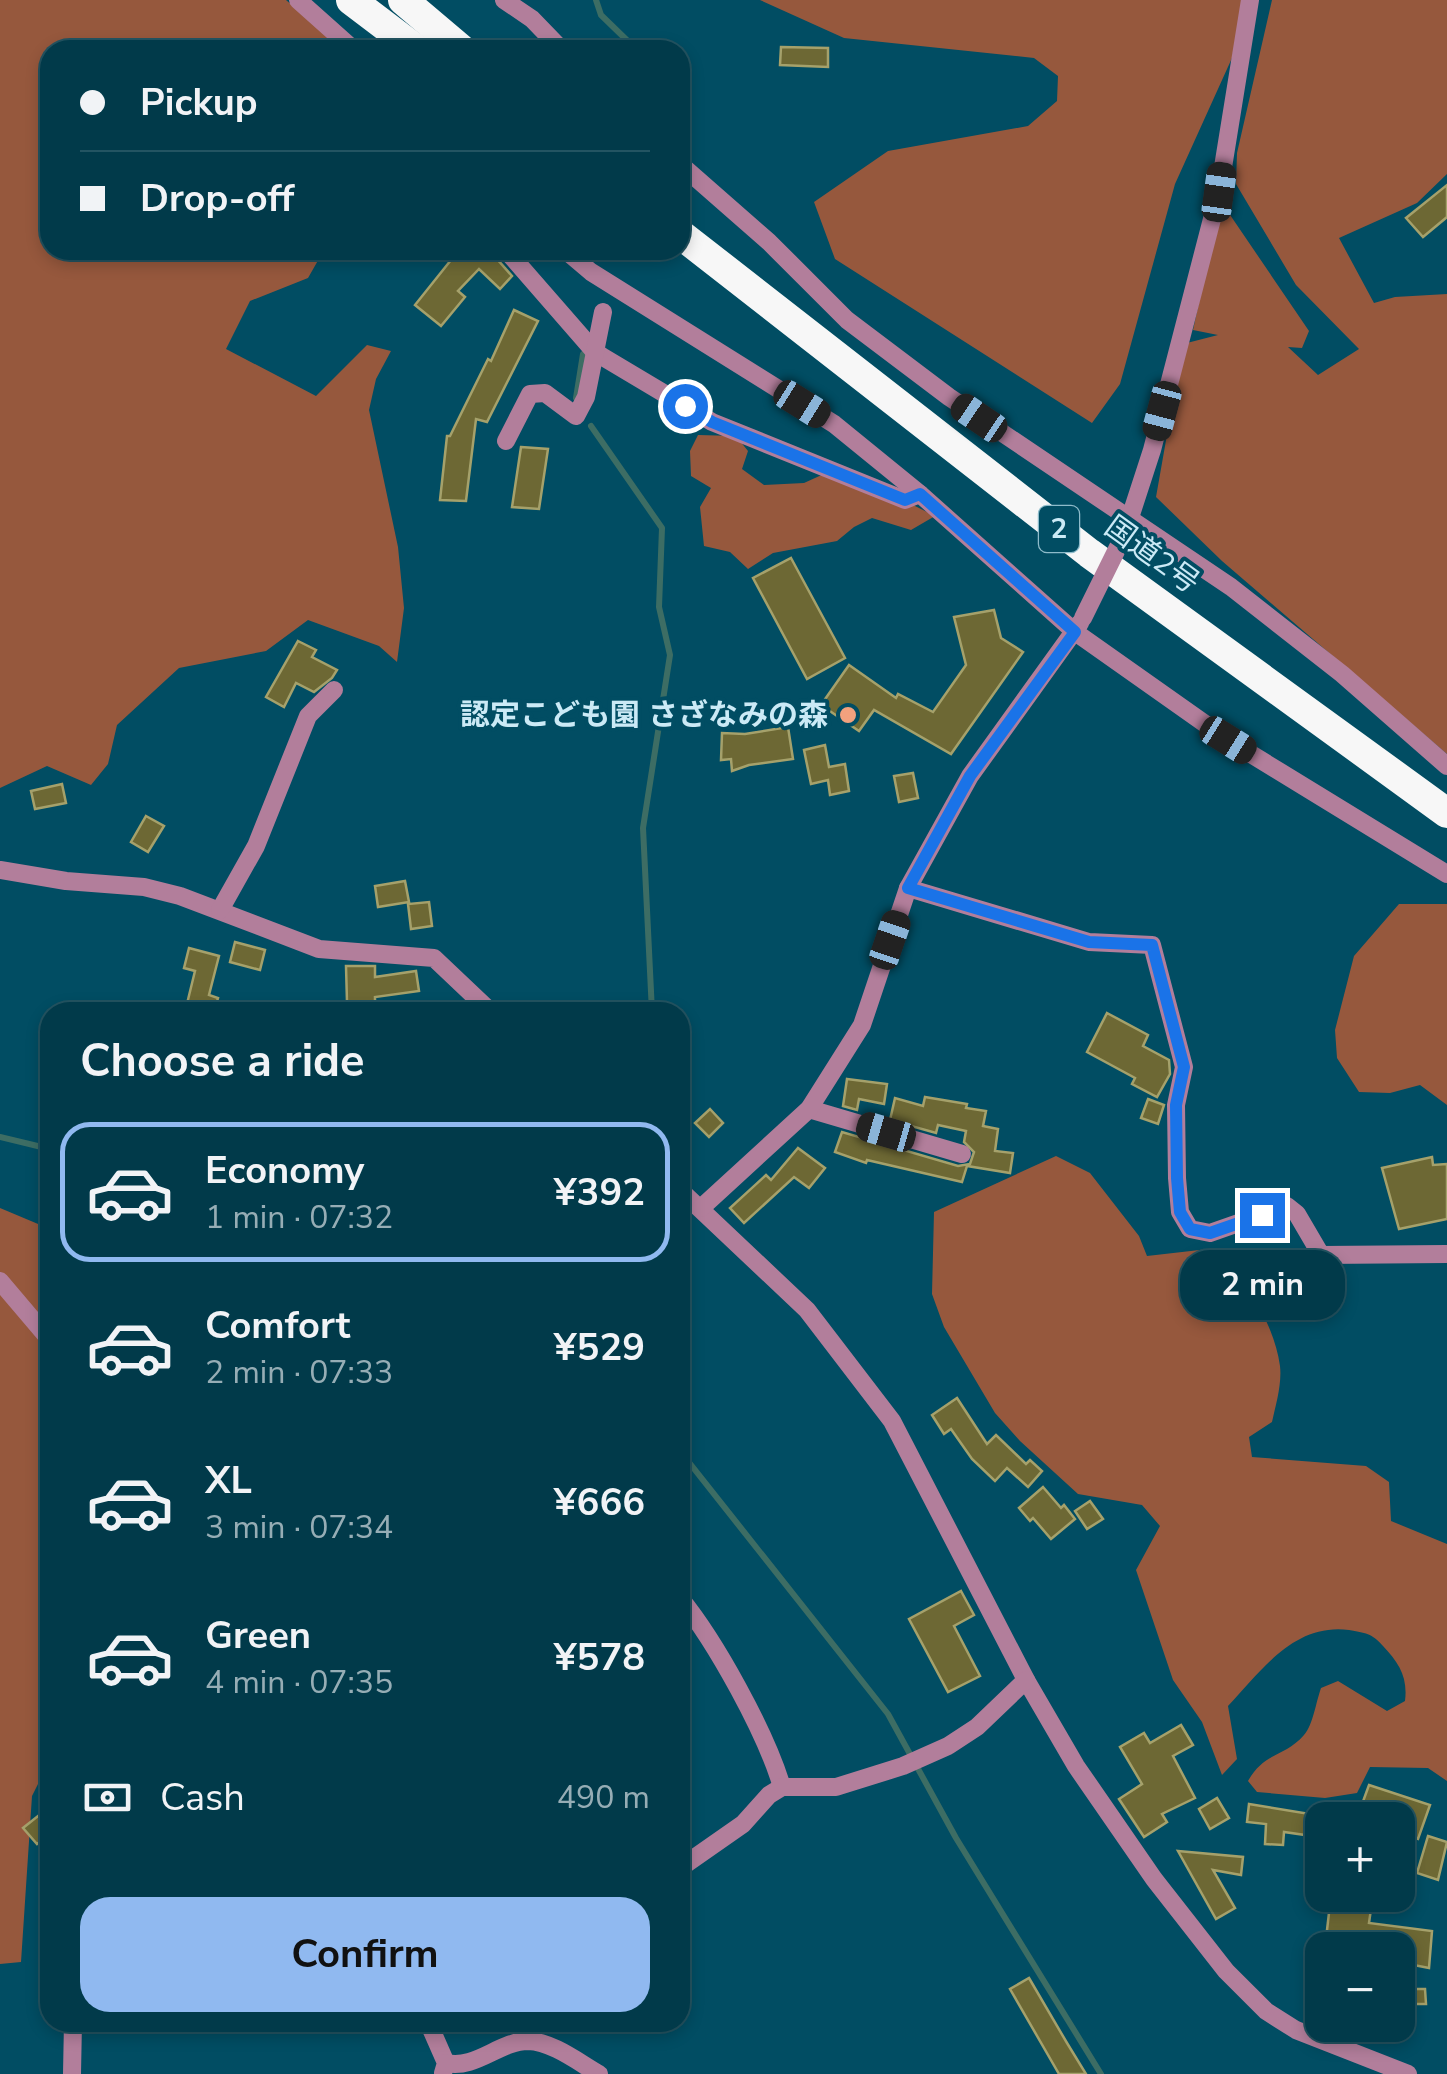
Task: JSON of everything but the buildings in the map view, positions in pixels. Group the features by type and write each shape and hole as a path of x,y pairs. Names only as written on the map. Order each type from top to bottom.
{"highway":[{"path":"351,0 404,40"},
{"path":"403,0 450,40"},
{"path":"423,0 464,40"},
{"name":"国道2号","path":"690,242 1089,553 1447,814"}],"street":[{"path":"298,0 343,40"},
{"path":"504,0 532,19 552,40"},
{"path":"700,1208 809,1110 862,1025 908,888 970,776 1079,625 1122,539 1152,450 1219,192 1250,0"},
{"path":"690,173 769,242 847,320 949,397 1231,587 1342,674 1447,766"},
{"path":"515,260 594,351 712,422 905,500 920,494"},
{"path":"578,260 608,283 834,424 1079,625 1228,740 1447,874"},
{"path":"506,441 530,394 545,393 576,416 586,397 603,312"},
{"path":"220,910 256,846 308,716 334,690"},
{"path":"0,870 144,888 220,910 320,949 434,958 480,1002"},
{"path":"908,888 1089,942 1152,945 1184,1067 1176,1105 1177,1178 1180,1212 1190,1229 1210,1233 1287,1206 1297,1214 1321,1255 1447,1254"},
{"path":"809,1110 962,1154"},
{"path":"690,1199 807,1310 892,1421 1026,1680 1076,1766 1154,1879 1226,1971 1266,2011 1296,2030 1408,2074"},
{"path":"0,1281 40,1328"},
{"path":"690,1612 765,1743 782,1788"},
{"path":"690,1861 743,1824 769,1795 782,1788 836,1787 903,1766 948,1746 977,1727 1026,1680"},
{"path":"72,2074 73,2032"},
{"path":"431,2032 444,2068 526,2041 549,2045 599,2074"}],"shaded area":[{"path":"0,0 286,0 333,40 40,40 40,260 318,260 308,278 250,301 226,349 316,396 367,345 391,351 376,379 369,410 398,547 404,608 397,662 379,646 308,620 266,651 179,668 117,725 108,764 91,785 47,766 0,788"},
{"path":"760,0 1243,0 1232,58 1175,184 1120,384 1092,423 835,259 814,202 888,151 1028,126 1057,101 1058,76 1034,58 844,38"},
{"path":"1272,0 1447,0 1447,174 1417,203 1339,238 1374,303 1395,297 1447,294 1447,754 1222,561 1156,497 1183,344 1218,335 1193,330 1218,215 1224,206 1309,331 1302,348 1288,347 1318,375 1359,349 1296,285 1236,184 1237,153"},
{"path":"698,435 736,436 748,451 742,469 764,485 804,483 826,473 893,495 935,516 911,530 872,518 837,541 773,553 748,569 730,552 704,546 700,507 711,488 691,476 690,451"},
{"path":"1399,904 1447,904 1447,1105 1420,1085 1390,1093 1359,1092 1337,1058 1335,1030 1354,956"},
{"path":"1056,1156 1090,1173 1139,1236 1147,1256 1217,1248 1248,1288 1272,1334 1280,1373 1272,1422 1249,1437 1252,1457 1366,1466 1389,1482 1391,1521 1447,1544 1447,1781 1428,1768 1370,1767 1357,1793 1325,1798 1257,1792 1248,1781 1261,1765 1304,1735 1321,1688 1338,1681 1387,1711 1405,1701 1404,1678 1394,1658 1372,1636 1349,1630 1329,1630 1296,1641 1267,1664 1228,1706 1237,1759 1222,1775 1202,1722 1173,1680 1136,1570 1160,1526 1142,1505 1078,1494 995,1413 944,1327 932,1294 934,1212"},
{"path":"0,1208 40,1225 40,1780 32,1796 21,1962 0,1964"}],"waterway":[{"path":"596,0 601,15 627,40"},
{"path":"576,398 583,354"},
{"path":"591,426 662,528 659,607 670,655 643,828 652,1002"},
{"path":"0,1137 40,1147"},
{"path":"690,1464 888,1714 956,1838 1101,2074"}],"place":[{"name":"認定こども園 さざなみの森","path":"848,715"}],"route":[{"path":"685,406 712,422 905,500 920,494 1075,632 970,776 908,888 1089,942 1152,945 1184,1067 1176,1105 1180,1212 1190,1229 1210,1233 1262,1215"}]}
